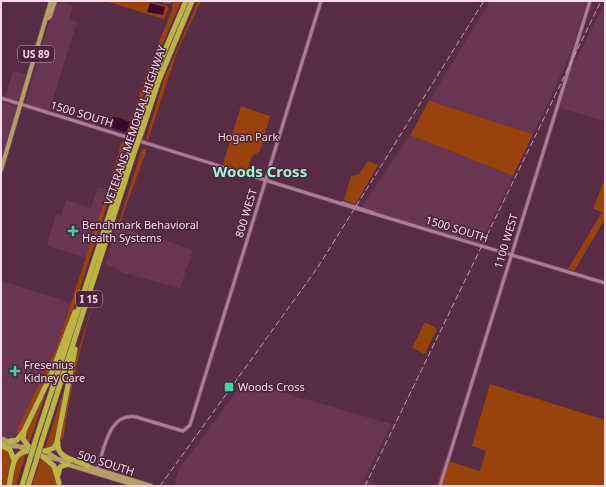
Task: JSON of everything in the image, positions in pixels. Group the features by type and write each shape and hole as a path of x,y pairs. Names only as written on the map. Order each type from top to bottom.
{"highway":[{"name":"VETERANS MEMORIAL HIGHWAY","path":"28,486 33,460 85,292 162,57 186,1"},
{"name":"VETERANS MEMORIAL HIGHWAY","path":"139,130 192,1"},
{"name":"VETERANS MEMORIAL HIGHWAY","path":"38,443 85,309 132,152"},
{"path":"10,441 17,440 24,432 45,388 73,316 85,292"},
{"path":"59,484 54,466 43,454 55,447 69,374 85,309"},
{"path":"59,430 58,448 60,453 88,466"},
{"path":"9,486 14,463 18,454 28,449 23,439 24,432"},
{"path":"1,444 11,451 14,463"},
{"name":"VETERANS MEMORIAL HIGHWAY","path":"22,486 33,460"},
{"path":"59,484 59,468 62,465 68,464"}],"main road":[{"name":"US 89","path":"48,18 47,15 51,1"},
{"name":"US 89","path":"1,170 48,18 55,1"},
{"name":"500 SOUTH","path":"1,438 10,441 19,447"},
{"name":"500 SOUTH","path":"1,444 28,449 88,466 97,471 138,486"},
{"name":"500 SOUTH","path":"56,458 68,464 151,486"}],"street":[{"path":"164,1 169,1"},
{"name":"800 WEST","path":"97,471 112,428 124,418 136,417 183,431 187,430 191,422 321,1"},
{"name":"1100 WEST","path":"440,486 590,1"},
{"name":"1500 SOUTH","path":"1,98 605,283"}],"shaded area":[{"path":"490,1 587,1 571,53 533,134 429,101"},
{"path":"61,2 73,6 69,19 77,22 49,111 25,103 55,3"},
{"path":"605,2 605,121 558,107 571,70"},
{"path":"150,3 165,7 163,15 147,12"},
{"path":"13,71 27,75 19,101 5,97"},
{"path":"1,101 17,107 1,160"},
{"path":"113,116 130,122 127,131 124,132 109,127"},
{"path":"410,135 513,176 480,244 361,208"},
{"name":"Benchmark Behavioral Health Systems","path":"98,187 108,190 87,258 47,246 56,214 61,216 66,200 91,208"},
{"path":"119,225 193,250 180,288 120,272 120,270 106,265"},
{"path":"1,281 72,303 50,364 19,434 11,438 1,435"},
{"path":"244,381 391,424 364,479 382,486 174,486 179,469"}],"green space":[{"path":"105,1 149,2 165,5 169,8 164,19"},
{"path":"173,1 181,1 152,69 131,131 127,132 148,69 172,10"},
{"path":"198,1 201,1 177,52 148,140 146,139 164,79"},
{"path":"429,101 533,134 513,176 410,135"},
{"name":"Hogan Park","path":"241,106 270,116 260,151 252,156 247,172 223,164"},
{"path":"122,141 127,143 73,311 47,380 20,436 16,432 56,349 108,190"},
{"path":"142,149 147,149 121,219 98,288"},
{"path":"368,161 378,165 356,204 344,200 351,176 359,174"},
{"path":"605,178 605,219 574,271 568,269 602,212 593,209"},
{"path":"97,292 77,363 64,436 59,445 73,367"},
{"path":"425,322 437,329 425,354 412,348"},
{"path":"51,378 29,444 25,435"},
{"path":"490,384 605,420 605,486 437,486 445,460 480,471 486,451 472,446"},
{"path":"65,386 54,447 45,449"},
{"path":"1,447 7,449 13,457 7,486 1,486"},
{"path":"26,453 16,486 11,486 17,458"},
{"path":"41,458 53,470 56,477 57,486 32,486"}],"railway":[{"path":"160,486 318,267 484,1"},
{"path":"365,486 601,1"}],"place":[{"name":"Benchmark Behavioral Health Systems","path":"73,231"},
{"name":"Fresenius Kidney Care","path":"15,371"},
{"name":"Woods Cross","path":"229,387"}],"district":[{"name":"Woods Cross","path":"260,172"}]}
